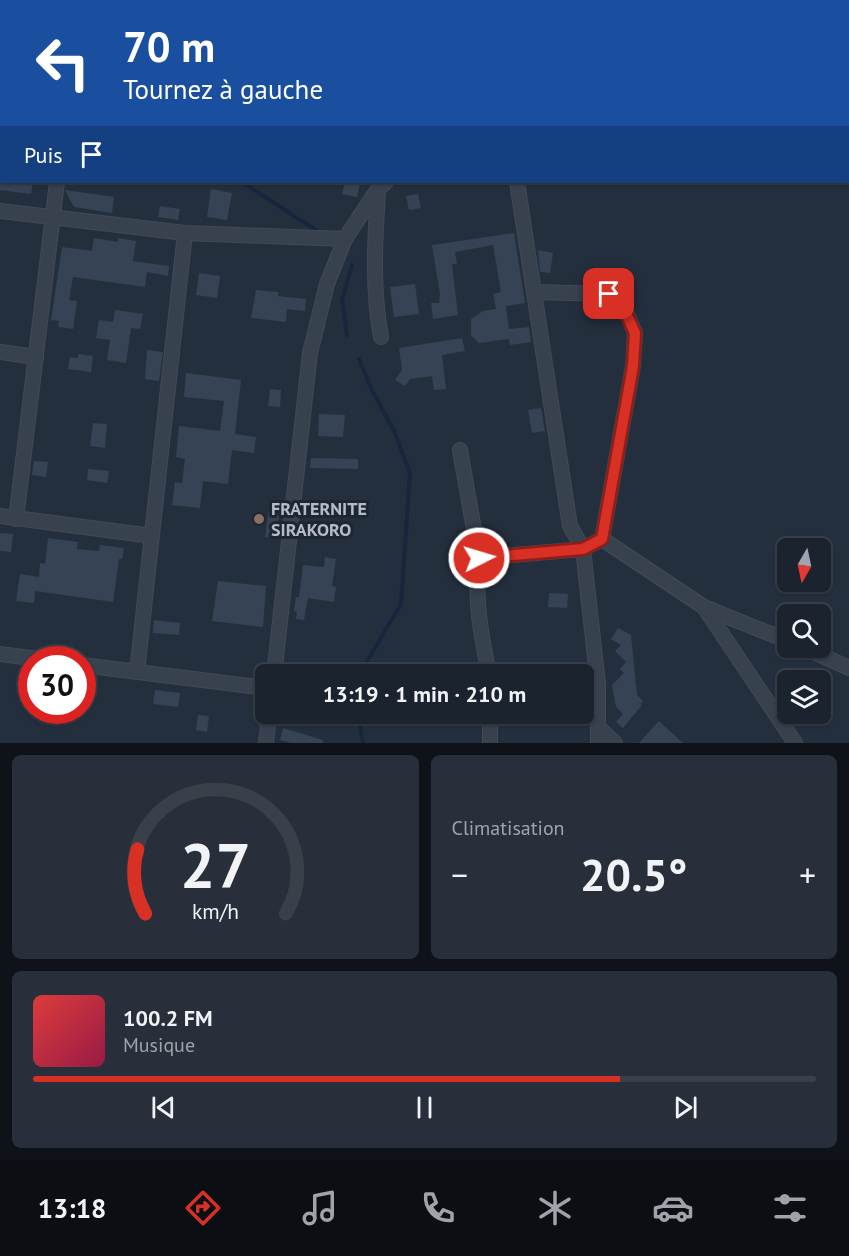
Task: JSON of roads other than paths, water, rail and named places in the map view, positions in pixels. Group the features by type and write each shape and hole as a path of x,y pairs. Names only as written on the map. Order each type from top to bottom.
{"street":[{"path":"16,519 57,183"},
{"path":"517,183 570,526 583,549 590,664"},
{"path":"275,664 310,354 327,284 345,239 382,185"},
{"path":"381,337 377,315 374,255 382,185"},
{"path":"0,211 185,233 345,239"},
{"path":"137,672 185,233"},
{"path":"534,292 609,294 624,309 635,333 633,366 602,539"},
{"path":"0,352 36,357"},
{"path":"460,450 479,558 476,608 487,664"},
{"path":"0,516 152,536"},
{"path":"479,558 583,549 602,539"},
{"path":"602,539 704,607 777,637"},
{"path":"704,607 795,743"},
{"path":"0,654 18,656"},
{"path":"827,658 849,668"},
{"path":"96,667 255,687"},
{"path":"594,702 598,743"},
{"path":"266,743 268,724"},
{"path":"488,724 490,743"},
{"path":"598,727 615,743"}],"waterway":[{"path":"244,183 322,234"},
{"path":"347,336 342,300 352,265"},
{"path":"359,359 372,390 394,431 410,473 401,604 366,664"},
{"path":"360,724 363,743"}],"place":[{"name":"FRATERNITE SIRAKORO","path":"259,519"}]}
